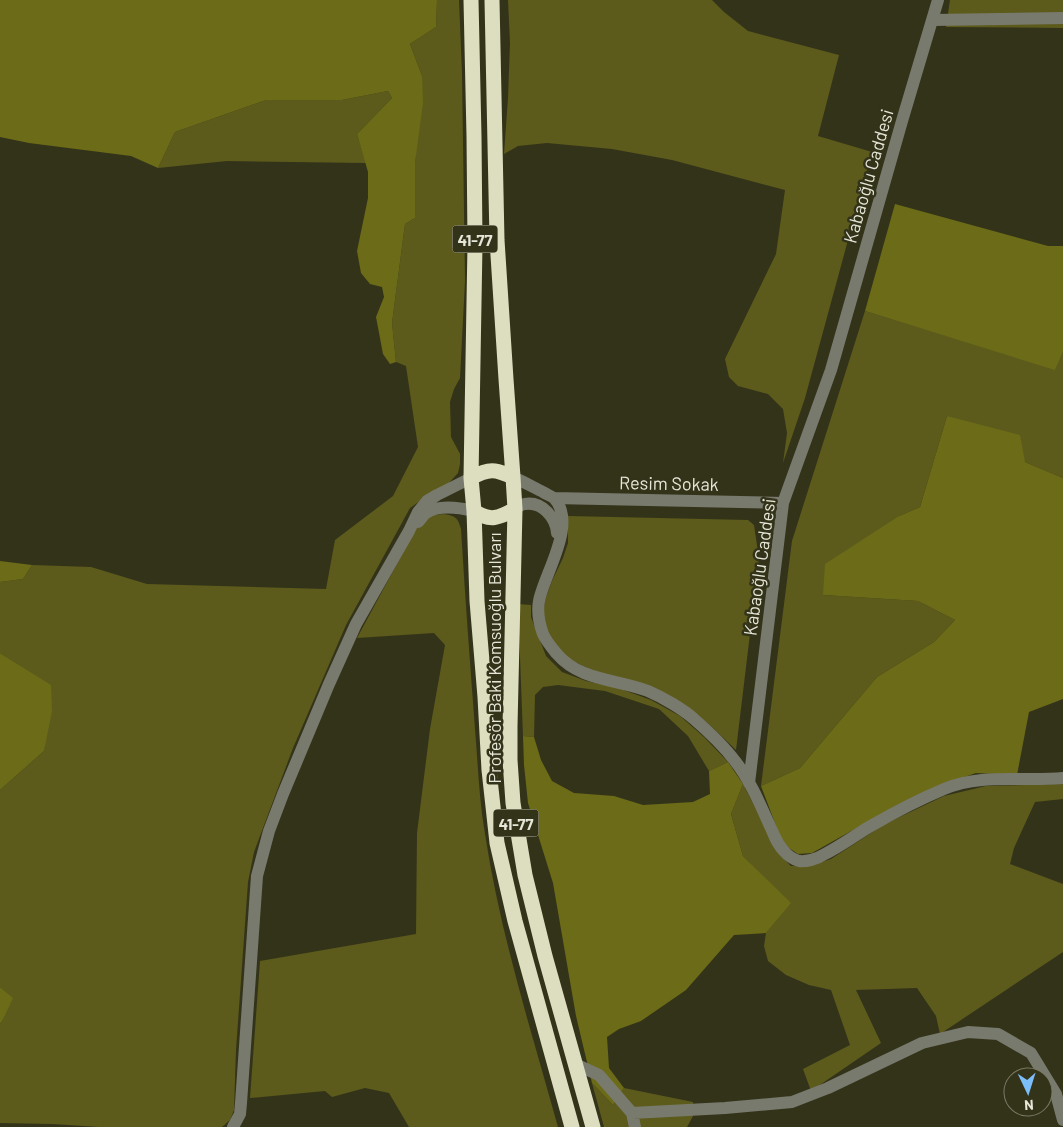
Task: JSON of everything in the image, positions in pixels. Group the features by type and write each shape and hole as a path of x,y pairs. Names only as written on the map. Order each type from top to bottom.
{"highway":[{"name":"41-77","path":"471,0 476,261 471,478"},
{"name":"41-77","path":"494,0 497,240 514,477"},
{"path":"487,470 495,470 514,477 514,509 497,518 481,516 474,511 471,478 487,470"},
{"name":"Profesör Baki Komsuoğlu Bulvarı","path":"514,509 510,743 513,803 525,875 545,956 594,1127"},
{"name":"Profesör Baki Komsuoğlu Bulvarı","path":"474,511 477,601 486,697 489,770 497,843 525,960 572,1127"}],"street":[{"name":"Kabaoğlu Caddesi","path":"749,783 783,503 831,370 938,0"},
{"path":"933,20 1063,18"},
{"path":"514,477 554,498 560,508 562,530 539,599 538,612 544,636 552,649 561,660 586,675 648,691 690,715 736,761 749,783 778,844 789,856 798,861 810,860 821,856 872,826 945,788 977,780 1063,778"},
{"path":"233,1127 240,1114 257,876 269,831 352,633 418,512 427,501 471,478"},
{"name":"Resim Sokak","path":"554,498 783,503"},
{"path":"514,509 524,504 533,504 544,509 553,517 557,529 558,546"},
{"path":"409,531 428,512 440,508 463,508 474,511"},
{"path":"632,1113 792,1102 828,1088 922,1043 968,1032 998,1034 1031,1053 1056,1094 1063,1120"},
{"path":"575,1064 599,1075 632,1113 635,1127"}],"shaded area":[{"path":"0,0 437,0 436,27 410,44 422,76 423,103 415,163 415,218 405,224 392,323 396,362 390,364 383,354 376,317 384,297 382,287 370,284 361,273 357,251 368,198 368,172 357,134 392,98 388,91 342,100 266,100 175,132 158,168 131,156 29,143 0,137"},
{"path":"437,0 459,0 465,281 460,378 450,402 451,437 460,454 460,464 458,473 448,484 410,508 346,625 293,748 254,852 248,882 236,1050 234,1110 230,1120 222,1127 99,1127 0,1123 0,1024 12,998 0,987 0,790 44,751 50,685 0,653 0,582 23,579 32,565 91,567 147,584 326,589 335,540 393,496 418,447 406,366 396,362 392,323 405,224 415,218 415,163 422,76 410,44 436,27"},
{"path":"508,0 712,0 748,31 839,55 818,136 872,152 805,398 783,463 787,433 783,409 768,394 738,386 729,377 725,359 776,254 785,190 672,160 612,149 547,143 518,146 504,154 510,43"},
{"path":"950,0 1063,0 1063,28 946,27"},
{"path":"388,91 392,98 357,134 366,163 227,161 158,168 175,132 266,100 342,100"},
{"path":"895,204 1048,246 1063,246 1063,352 1055,370 865,311"},
{"path":"865,311 1055,369 1063,352 1063,478 1025,462 947,416 920,507 899,516 823,595 918,601 955,620 934,642 877,677 800,768 761,786 792,541"},
{"path":"947,416 1020,435 1025,462 1063,478 1063,699 1029,712 1017,775 976,773 944,784 901,803 812,853 798,854 783,844 761,786 800,768 877,677 934,642 955,620 918,601 823,595 825,564 899,516 920,507"},
{"path":"444,514 456,518 461,529 480,795 491,871 517,981 558,1127 409,1127 389,1093 365,1088 332,1097 325,1091 250,1098 260,961 416,934 417,833 430,729 445,645 434,633 357,638 418,525 432,515"},
{"path":"568,516 748,520 754,525 759,559 736,750 684,704 589,669 571,660 558,650 546,631 543,614 545,600 568,543"},
{"path":"0,561 32,565 23,579 0,582"},
{"path":"518,604 531,605 531,617 546,656 562,672 586,681 618,688 651,700 680,716 728,762 709,771 688,736 659,709 605,691 558,685 543,687 535,695 534,737 523,736"},
{"path":"0,653 51,685 52,711 44,751 0,790"},
{"path":"523,736 534,737 541,760 552,781 574,793 614,796 643,805 693,802 710,794 709,771 728,762 743,784 731,814 743,856 791,903 766,933 734,935 686,990 641,1021 619,1029 607,1037 609,1068 624,1088 613,1105 592,1083 576,1016 553,883 528,803"},
{"path":"743,784 780,855 791,866 809,866 831,859 885,824 944,796 986,786 1063,784 1063,799 1035,802 1014,848 1010,864 1063,884 1063,952 940,1034 936,1016 917,988 856,990 881,1043 811,1091 803,1069 850,1045 831,990 809,985 786,975 768,961 764,946 766,933 790,903 743,856 731,814"},
{"path":"0,987 13,998 0,1024"},
{"path":"592,1083 613,1105 624,1088 693,1102 693,1116 687,1127 604,1127"}]}
